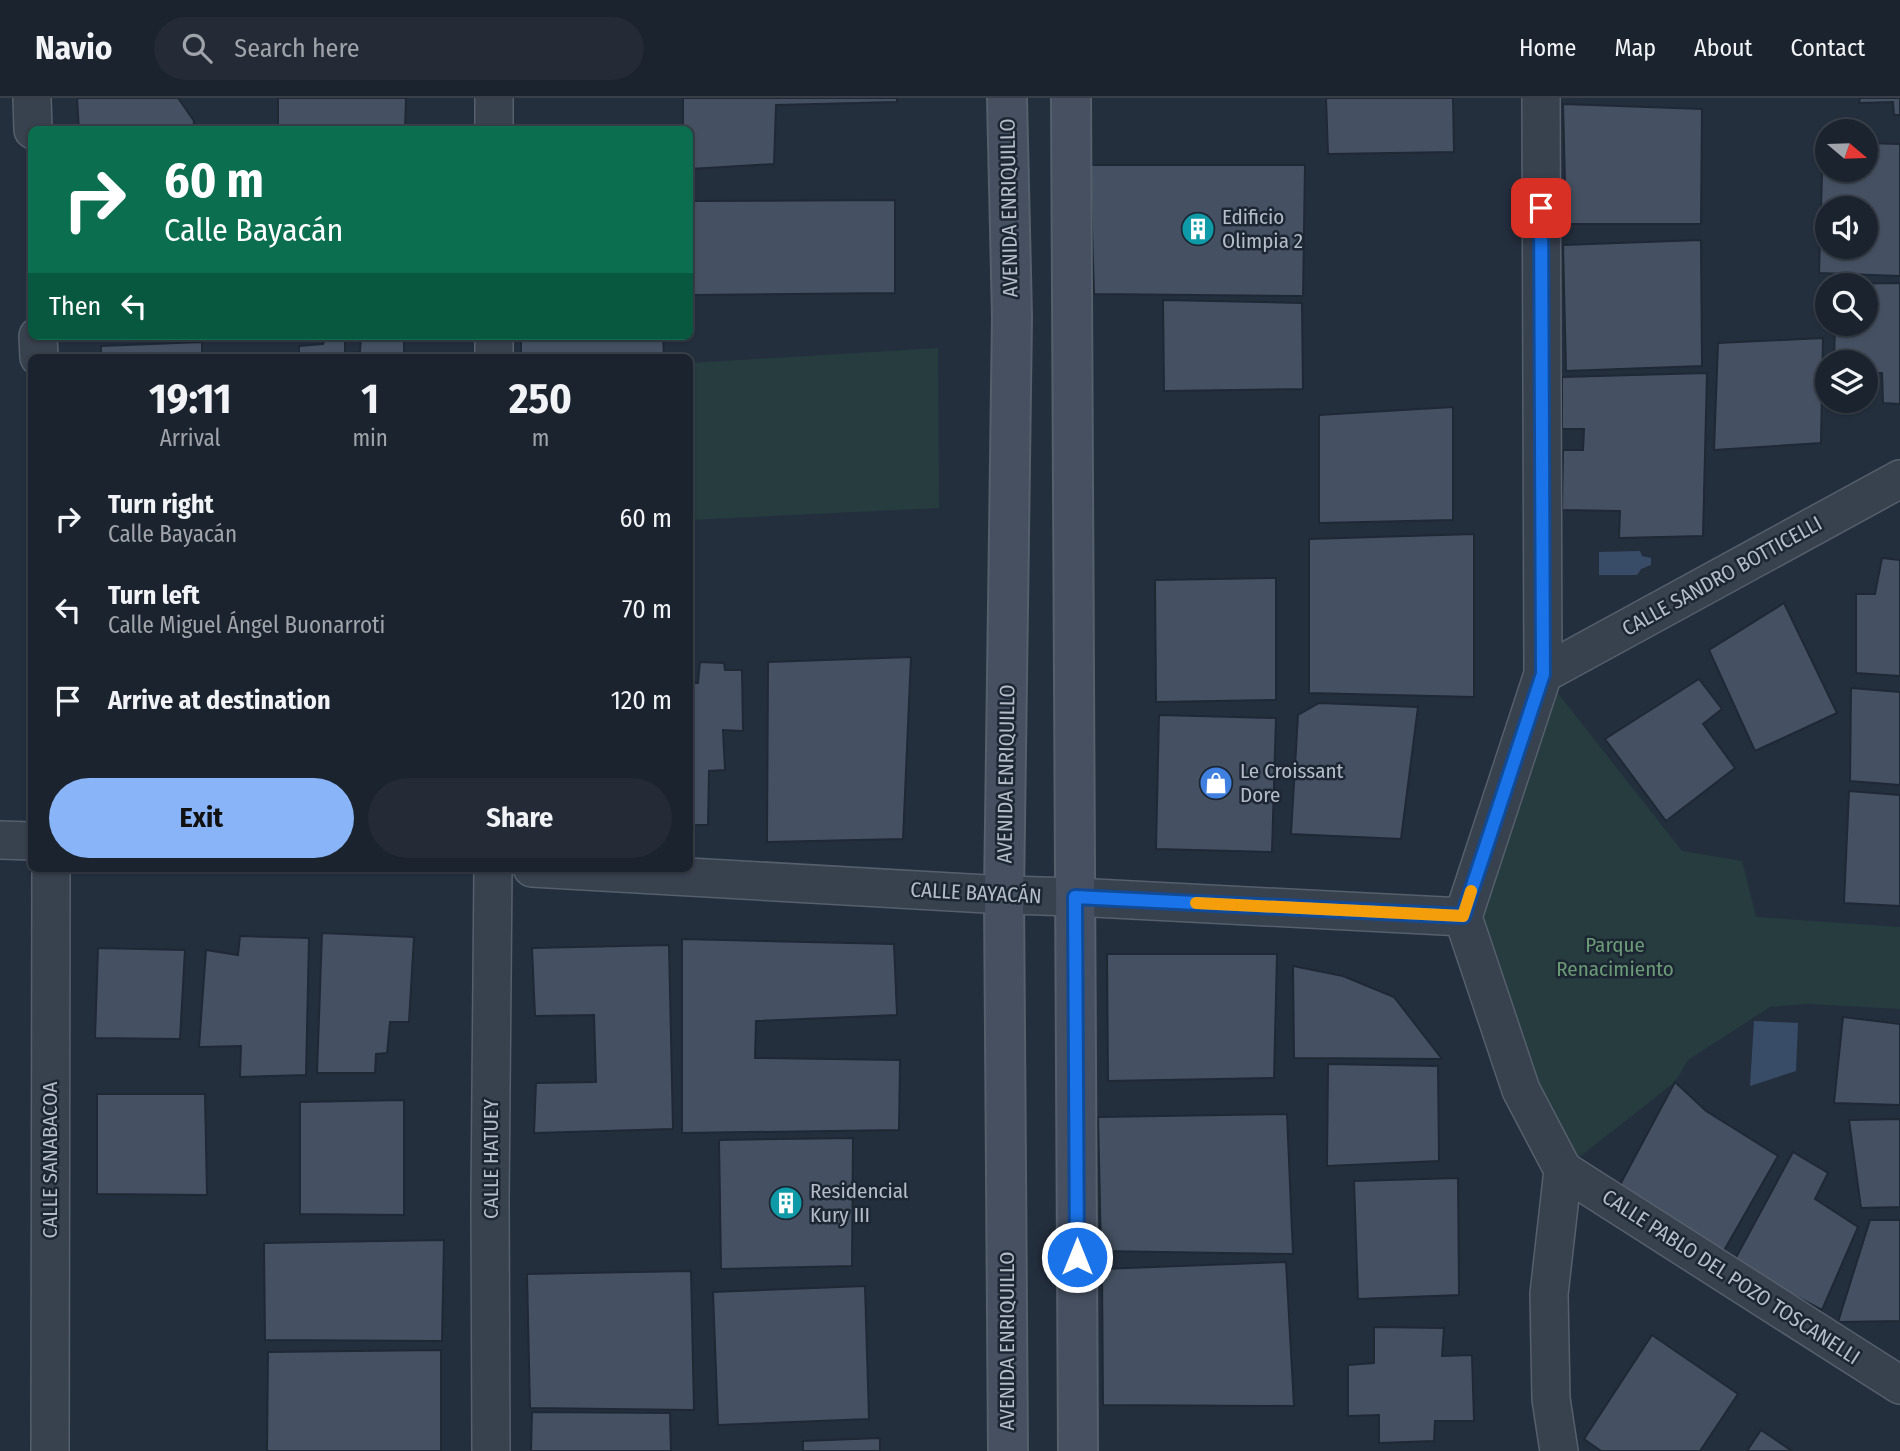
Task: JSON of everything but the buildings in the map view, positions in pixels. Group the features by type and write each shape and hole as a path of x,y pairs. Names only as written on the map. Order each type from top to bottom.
{"main road":[{"name":"AVENIDA ENRIQUILLO","path":"1007,98 1012,317 1004,895 1008,1451"},
{"path":"1071,98 1078,1451"}],"street":[{"path":"32,98 33,126"},
{"path":"494,98 494,126"},
{"path":"1541,98 1543,674 1463,916 1521,1090 1563,1170 1549,1294 1551,1399 1559,1451"},
{"name":"CALLE SANDRO BOTTICELLI","path":"1543,674 1900,479"},
{"path":"0,840 28,841"},
{"name":"CALLE SANABACOA","path":"50,1451 51,872"},
{"name":"CALLE HATUEY","path":"491,1451 493,872"},
{"name":"CALLE BAYACÁN","path":"602,872 1004,895 1463,916"},
{"name":"CALLE PABLO DEL POZO TOSCANELLI","path":"1563,1170 1900,1385"}],"green space":[{"path":"938,348 939,508 693,520 693,363"},
{"name":"Parque Renacimiento","path":"1543,674 1682,851 1742,861 1756,917 1900,927 1900,1009 1808,1004 1770,1007 1688,1060 1675,1082 1563,1170 1463,917"}],"water":[{"path":"1640,551 1642,556 1651,558 1651,565 1641,569 1637,575 1599,575 1599,552"},
{"path":"1754,1021 1798,1023 1796,1071 1750,1086"}],"slow traffic":[{"path":"1196,903 1463,916 1471,891"}],"place":[{"name":"Edificio Olimpia 2","path":"1198,229"},
{"name":"Le Croissant Dore","path":"1216,783"},
{"name":"Residencial Kury III","path":"786,1203"}],"route":[{"path":"1077,1257 1075,897 1463,916 1543,674 1541,208"}]}
